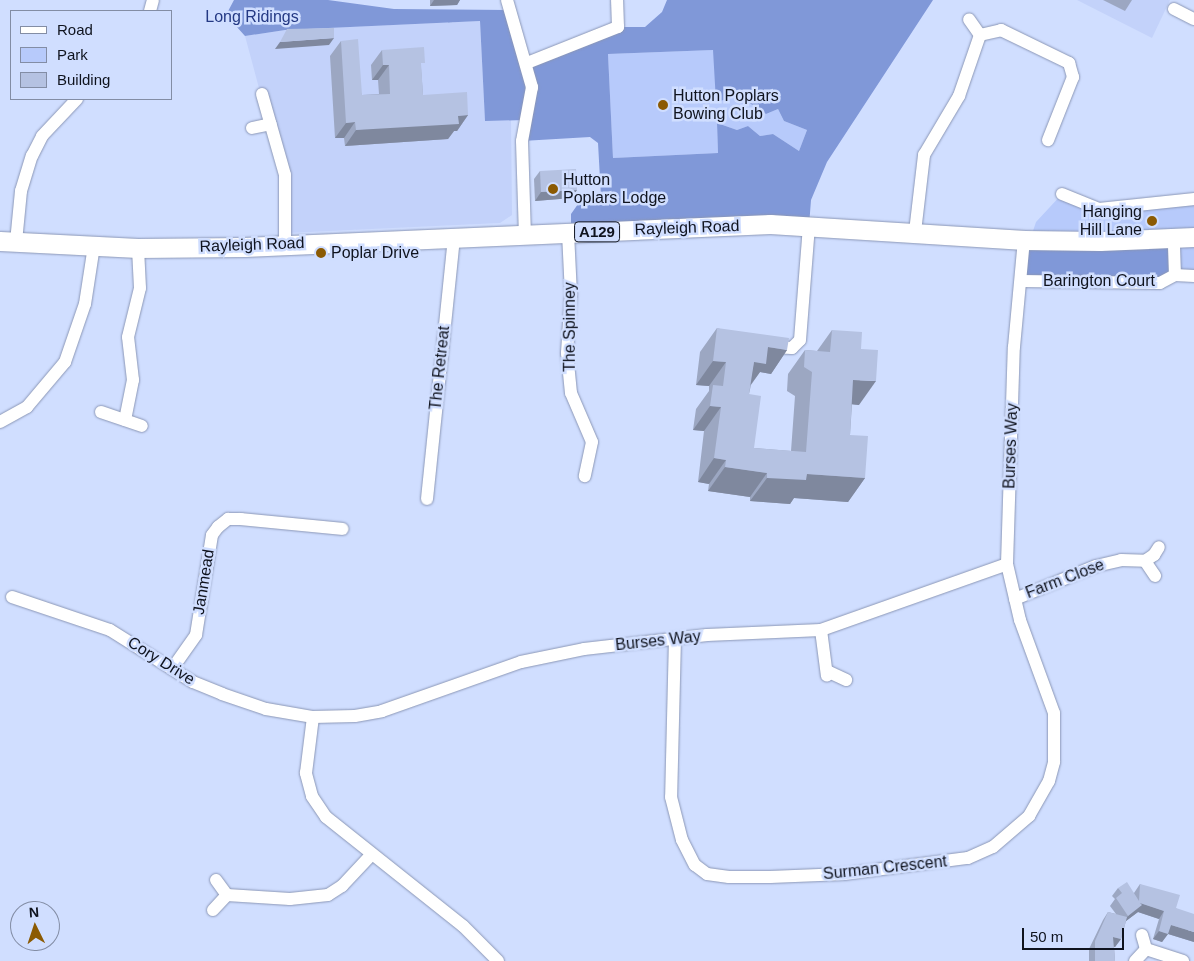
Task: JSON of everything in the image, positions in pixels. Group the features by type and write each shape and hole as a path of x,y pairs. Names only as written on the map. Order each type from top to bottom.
{"main road":[{"name":"Rayleigh Road","path":"8,241 138,248 454,238 770,224 1024,240 1174,239 1194,237"}],"street":[{"path":"507,0 527,63 532,87 522,141 525,234"},
{"path":"527,63 618,27 617,0"},
{"path":"1174,9 1194,19"},
{"path":"969,19 980,35"},
{"path":"980,35 1001,30 1069,64 1073,77 1048,140"},
{"path":"915,232 924,155 959,96 980,35"},
{"path":"262,94 280,149 287,192 285,244"},
{"path":"8,241 32,156 42,136 76,100"},
{"path":"252,128 271,124"},
{"path":"1062,194 1099,209 1194,199"},
{"path":"758,344 792,348 800,340 809,226"},
{"name":"The Spinney","path":"568,233 571,294 567,353 570,383 592,442 584,476"},
{"name":"The Retreat","path":"427,499 454,238"},
{"name":"Barington Court","path":"1174,239 1175,275"},
{"name":"Burses Way","path":"313,717 354,716 382,711 521,662 584,649 675,638 821,630 1007,564 1014,346 1022,281 1024,240"},
{"path":"0,422 27,407 65,362 85,304 94,246"},
{"path":"125,420 133,380 128,337 140,288 138,248"},
{"name":"Barington Court","path":"1022,281 1160,282 1175,275 1194,276"},
{"path":"102,412 142,426"},
{"name":"Janmead","path":"172,669 196,635 212,536 218,527 228,520 241,519 343,529"},
{"path":"1155,576 1145,561 1154,556 1159,547"},
{"name":"Farm Close","path":"1015,599 1096,566 1121,560 1145,561"},
{"name":"Surman Crescent","path":"675,638 671,797 682,840 695,865 707,874 729,878 844,874 916,867 968,858 993,847 1029,816 1050,781 1056,735 1054,713 1015,599 1007,564"},
{"name":"Cory Drive","path":"12,597 110,630 132,641 194,682 244,702 313,717"},
{"path":"821,630 828,674 846,680"},
{"path":"313,717 306,773 312,796 326,817 371,855 463,926 498,961"},
{"path":"213,910 227,896 290,899 328,895 342,886 371,855"},
{"path":"216,880 227,896"},
{"path":"1142,935 1146,949"},
{"path":"1135,961 1146,949"},
{"path":"1146,949 1183,961"}],"shaded area":[{"path":"1077,0 1170,0 1152,38"},
{"path":"480,21 485,120 511,120 512,215 500,223 286,233 287,192 245,36 285,30"}],"green space":[{"name":"Long Ridings","path":"234,0 328,0 394,9 508,10 527,63 618,27 645,27 662,12 667,0 933,0 827,162 811,200 809,226 571,223 571,214 583,197 601,197 598,143 590,137 522,141 524,120 485,121 480,21 285,30 245,36 226,15","holes":["713,50 716,102 739,96 766,114 778,109 784,121 807,130 799,151 773,134 760,136 748,126 737,130 717,123 718,153 613,158 608,54"]},
{"name":"Hutton Poplars Bowing Club","path":"713,50 739,96 766,114 778,109 784,121 807,130 799,151 773,134 760,136 748,126 737,130 717,123 718,153 613,158 608,54"},
{"path":"1062,194 1099,209 1194,199 1194,276 1030,240 1036,222"},
{"path":"1174,239 1175,275 1160,283 1022,281 1024,240"}],"building":[{"path":"334,28 334,38 280,42 287,29"},
{"path":"358,39 362,95 390,94 389,65 383,65 382,50 424,47 425,63 421,63 423,95 467,92 468,115 458,116 459,124 356,130 355,122 346,123 341,41"},
{"path":"576,169 577,190 541,192 540,171"},
{"path":"717,328 789,338 787,350 768,347 766,364 754,362 749,394 761,396 754,448 806,452 812,372 804,367 805,350 830,352 832,330 862,332 861,349 878,350 876,381 853,380 850,435 868,436 865,478 807,474 806,480 767,478 767,473 725,467 726,460 714,458 721,407 710,406 713,385 723,386 726,362 713,361"},
{"path":"1127,882 1139,901 1140,884 1180,895 1176,908 1194,914 1194,932 1171,925 1168,934 1159,931 1164,911 1140,903 1142,905 1128,916 1116,898 1122,893 1118,888"},
{"path":"1108,912 1127,917 1121,939 1113,937 1115,961 1095,961 1095,941"}],"place":[{"name":"Hutton Poplars Bowing Club","path":"663,105"},
{"name":"Hutton Poplars Lodge","path":"553,189"},
{"name":"Hanging Hill Lane","path":"1152,221"},
{"name":"Poplar Drive","path":"321,253"}]}
